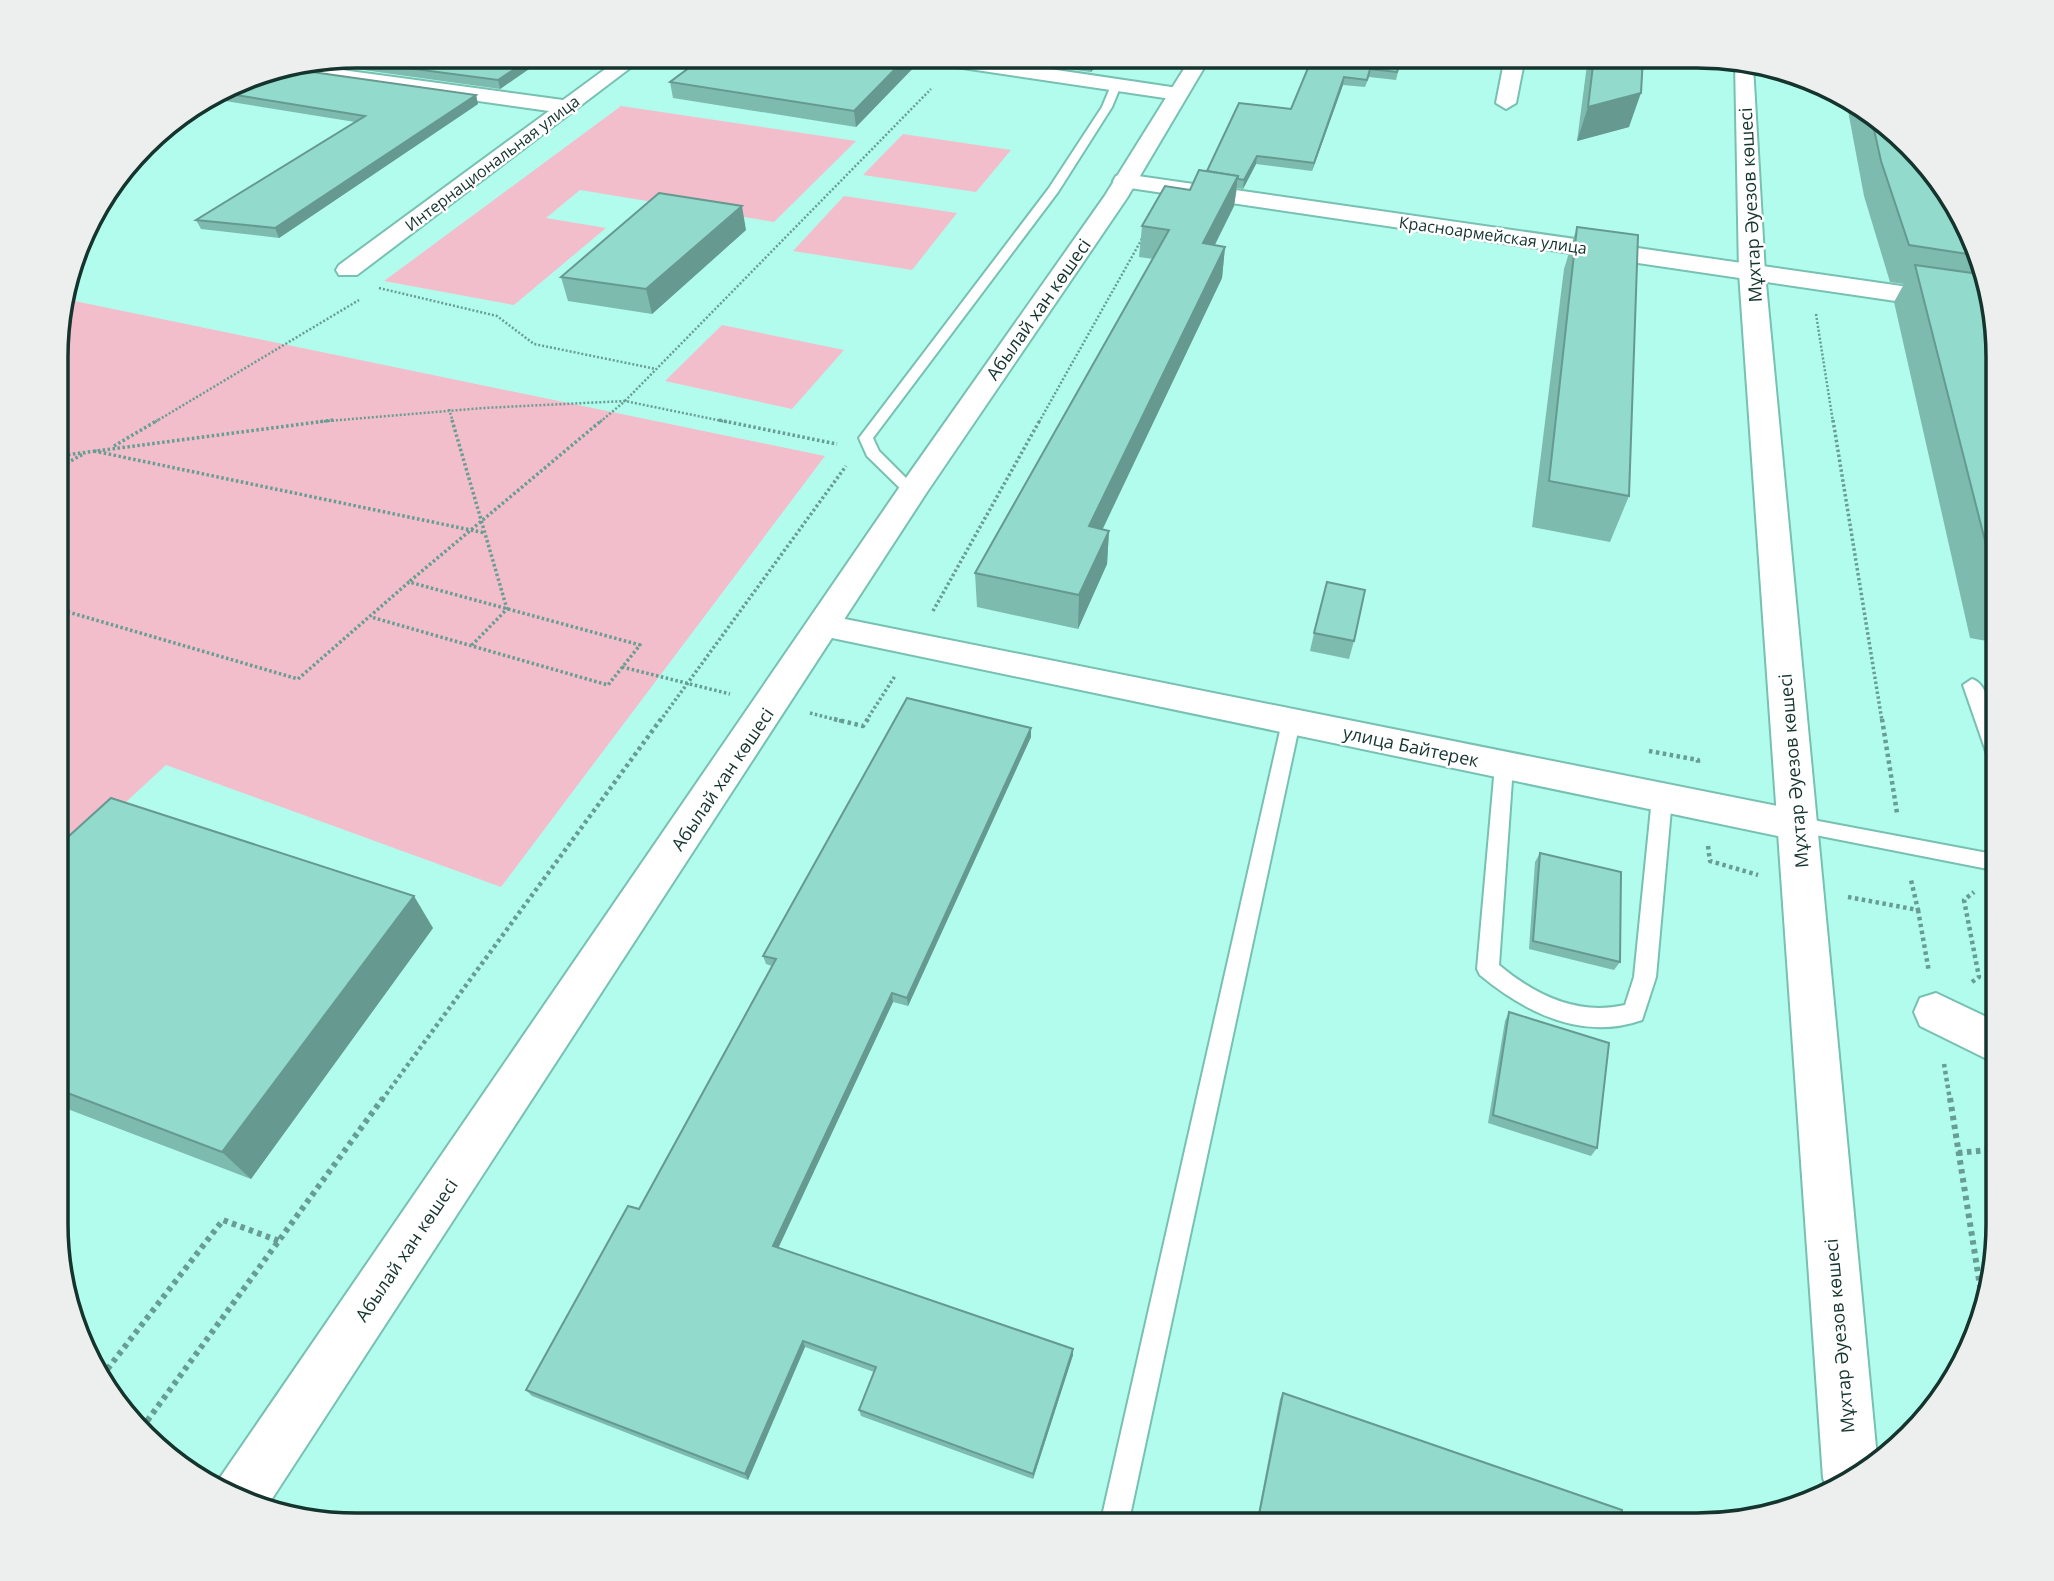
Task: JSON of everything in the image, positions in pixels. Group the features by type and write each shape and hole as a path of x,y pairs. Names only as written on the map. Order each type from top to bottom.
{"street":[{"name":"Интернациональная улица","path":"348,270 619,68"},
{"path":"1004,68 1178,94"},
{"name":"Абылай хан көшесі","path":"244,1490 825,626 912,492 1124,181 1194,68"},
{"path":"1506,103 1513,68"},
{"path":"314,72 565,107"},
{"name":"Мұхтар Әуезов көшесі","path":"1743,72 1752,273 1850,1468"},
{"name":"Красноармейская улица","path":"1124,181 1973,304"},
{"name":"улица Байтерек","path":"825,626 1797,825"},
{"path":"1936,1012 1986,1038"}],"lane":[{"path":"912,492 872,453 866,438 1054,190 1107,107 1116,85"},
{"path":"1972,685 1986,725"},
{"path":"1117,1513 1291,722"},
{"path":"1504,765 1488,969 1509,988 1559,1013 1610,1021 1634,1013 1645,977 1662,798"},
{"name":"улица Байтерек","path":"1797,825 1986,861"}],"path":[{"path":"68,612 298,679 625,401 951,68"},
{"path":"863,726 914,645 1147,230"},
{"path":"348,270 350,279 379,288 497,316 534,344 657,369"},
{"path":"1811,282 1902,845 1918,910 1979,1283"},
{"path":"112,447 379,288"},
{"path":"68,453 449,409 625,401 846,446"},
{"path":"449,409 506,609"},
{"path":"68,463 91,450 485,533"},
{"path":"147,1421 850,460"},
{"path":"371,617 608,685 640,645 409,582"},
{"path":"471,645 506,609"},
{"path":"1643,750 1698,761 1710,861 1803,889 1918,910"},
{"path":"1958,1153 1986,1150"},
{"path":"108,1369 223,1220 279,1241"}],"shaded area":[{"path":"621,106 856,141 774,222 580,190 546,218 606,228 514,305 384,281"},
{"path":"903,134 1011,150 976,192 863,175"},
{"path":"844,196 957,213 912,270 793,251"},
{"path":"74,301 825,456 501,887 166,765 68,856 68,357"},
{"path":"722,325 844,350 792,409 665,381"}],"building":[{"path":"407,68 516,68 498,80"},
{"path":"689,68 896,68 854,111 670,82"},
{"path":"1308,68 1398,68 1397,72 1370,69 1367,80 1344,77 1314,163 1257,156 1244,180 1238,179 1238,176 1207,171 1239,103 1291,109"},
{"path":"1593,68 1642,68 1641,93 1588,107"},
{"path":"313,72 476,95 275,228 196,220 365,116 236,95 282,78"},
{"path":"1874,129 1926,181 1956,229 1966,254 1909,245 1881,161"},
{"path":"1199,170 1238,176 1203,243 1225,247 1089,526 1109,531 1079,595 975,573 1169,230 1142,226 1165,186 1190,190"},
{"path":"659,193 742,206 646,289 561,277"},
{"path":"1577,227 1638,235 1629,496 1549,481"},
{"path":"1915,265 1973,273 1976,282 1986,357 1986,545"},
{"path":"1327,582 1365,590 1354,641 1314,633"},
{"path":"907,698 1031,728 907,998 892,993 773,1246 1073,1349 1033,1474 859,1410 876,1367 803,1341 745,1474 526,1390 628,1206 639,1209 776,959 763,956"},
{"path":"111,798 414,896 222,1152 68,1093 68,837"},
{"path":"1540,853 1621,872 1620,962 1533,941"},
{"path":"1509,1012 1609,1043 1597,1148 1493,1115"},
{"path":"1283,1393 1622,1510 1622,1513 1259,1513"}]}
